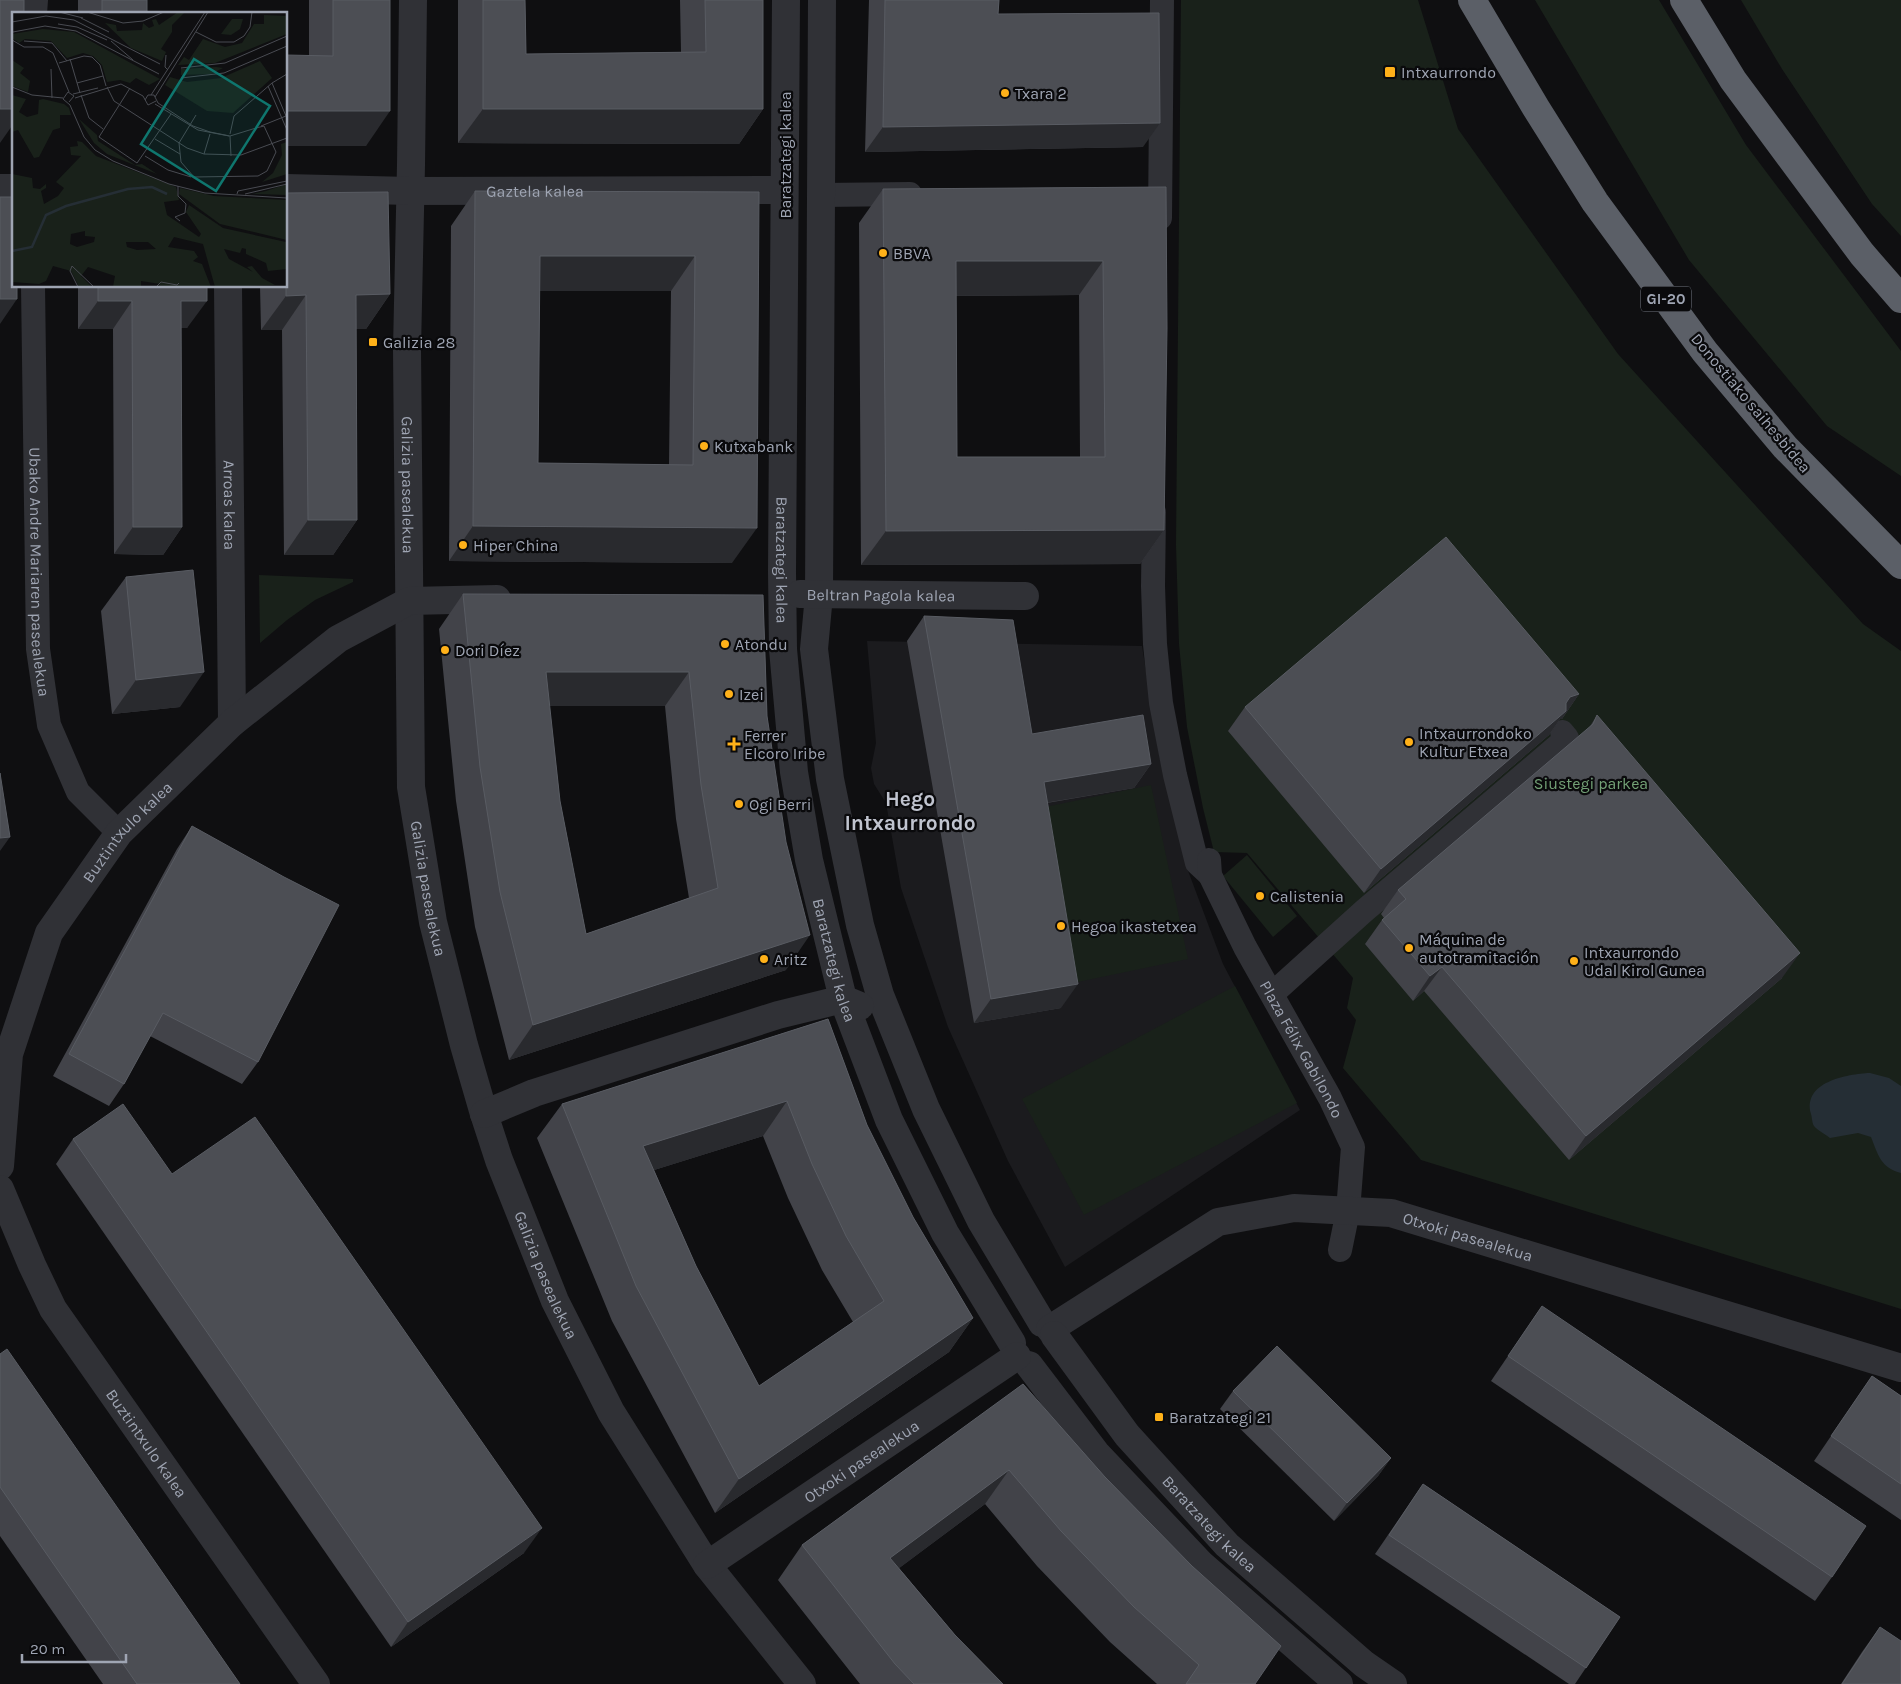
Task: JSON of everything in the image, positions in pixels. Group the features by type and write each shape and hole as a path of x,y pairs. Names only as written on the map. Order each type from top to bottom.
{"highway":[{"name":"Donostiako saihesbidea","path":"1472,0 1536,108 1595,202 1705,352 1785,447 1901,566"},
{"path":"1684,0 1733,80 1862,254 1901,299"}],"street":[{"name":"Galizia pasealekua","path":"413,0 407,349 411,786 433,922 464,1045 484,1114 499,1160 555,1300 611,1412 707,1565 802,1684"},
{"name":"Baratzategi kalea","path":"786,0 784,190 769,598 783,649 794,772 809,860 843,999 889,1120 945,1233 1019,1355 1096,1452 1201,1564 1339,1684"},
{"name":"Baratzategi kalea","path":"822,0 819,595 814,649 830,779 860,925 880,994 926,1109 982,1221 1049,1329 1127,1435 1227,1546 1364,1664 1393,1684"},
{"path":"1160,244 1162,0"},
{"name":"Gaztela kalea","path":"288,188 410,191 784,190"},
{"path":"822,195 931,194"},
{"name":"Ubako Andre Mariaren pasealekua","path":"33,288 38,649 49,724 78,792 119,833"},
{"name":"Arroas kalea","path":"228,288 232,724"},
{"name":"Plaza Félix Gabilondo","path":"1155,488 1153,586 1155,644 1161,703 1175,775 1197,864 1210,867 1245,947 1330,1098 1353,1147 1348,1211 1340,1250"},
{"name":"Beltran Pagola kalea","path":"769,598 799,594 1025,596"},
{"path":"410,601 518,599"},
{"name":"Buztintxulo kalea","path":"0,1166 8,1054 49,933 119,833 232,724 338,639 410,601"},
{"path":"1272,994 1364,911 1567,738 1562,732"},
{"path":"484,1114 534,1093 778,1016 843,999 869,1011 908,1106 926,1109"},
{"name":"Buztintxulo kalea","path":"0,1189 53,1309 316,1684"},
{"name":"Otxoki pasealekua","path":"1049,1329 1218,1222 1294,1208 1391,1213 1901,1368"},
{"path":"1035,1321 1049,1329 1056,1346 1049,1359 1044,1362 1019,1355 1016,1331 1021,1326 1027,1322 1035,1321"},
{"name":"Otxoki pasealekua","path":"707,1565 1019,1355"}],"shaded area":[{"name":"Hegoa ikastetxea","path":"867,641 1142,646 1160,759 1187,868 1223,964 1300,1110 1065,1267 1008,1161 948,1027 901,888 886,803 874,784 871,768 876,743"},
{"path":"1870,1073 1889,1078 1901,1086 1901,1173 1889,1168 1881,1160 1871,1137 1858,1133 1830,1138 1817,1129 1813,1123 1810,1103 1813,1094 1820,1087 1839,1078"}],"green space":[{"name":"Siustegi parkea","path":"1181,0 1418,0 1458,129 1618,354 1863,624 1901,651 1901,1309 1421,1160 1343,1068 1356,1020 1347,1008 1353,978 1247,853 1214,852 1187,727 1179,644 1176,545"},
{"path":"1535,0 1659,0 1746,145 1901,351 1901,476 1827,426 1689,260"},
{"path":"1741,0 1901,0 1901,236 1872,204 1782,69"},
{"path":"259,575 353,579 353,582 315,600 260,643"},
{"path":"1151,785 1188,959 1068,984 1031,810"},
{"name":"Calistenia","path":"1247,855 1297,916 1273,937 1223,876"},
{"path":"1235,986 1297,1103 1084,1215 1022,1099"}],"building":[{"path":"0,0 24,0 24,12 12,12 12,109 0,109"},
{"path":"102,0 147,0 147,12 102,12"},
{"path":"333,0 390,0 390,111 288,111 288,55 333,56"},
{"path":"483,0 525,0 526,54 706,52 705,0 763,0 763,109 483,109"},
{"name":"Txara 2","path":"885,0 999,0 998,14 1159,13 1160,123 883,127"},
{"path":"1166,187 1167,328 1164,530 886,531 883,189","holes":["956,261 1103,261 1105,457 957,457"]},
{"path":"475,191 759,192 757,528 473,526","holes":["540,256 695,256 693,465 538,463"]},
{"path":"388,192 390,294 356,295 357,520 308,520 306,295 286,296 286,288 288,288 288,193"},
{"path":"0,197 12,197 12,288 17,288 17,299 0,299"},
{"path":"98,288 207,288 207,301 181,301 182,527 133,527 132,301 98,301"},
{"name":"Intxaurrondoko Kultur Etxea","path":"1446,537 1579,694 1570,697 1566,703 1566,711 1381,869 1245,707"},
{"path":"193,570 204,672 136,680 126,577"},
{"path":"463,594 763,595 767,716 786,842 810,935 533,1025 500,892 480,767","holes":["546,672 689,672 701,785 718,888 586,934 560,801"]},
{"path":"924,616 1013,620 1032,734 1143,715 1151,764 1044,782 1078,984 991,999"},
{"name":"Intxaurrondo Udal Kirol Gunea","path":"1597,715 1800,953 1586,1136 1442,967 1430,976 1382,920 1406,899 1398,890 1593,724"},
{"path":"0,773 10,837 0,838"},
{"path":"192,826 339,905 258,1062 163,1013 124,1084 69,1054"},
{"path":"828,1019 867,1125 913,1217 973,1318 739,1479 636,1286 562,1104","holes":["787,1101 812,1164 846,1236 884,1301 759,1386 696,1266 643,1146"]},
{"path":"123,1104 172,1174 255,1117 542,1528 408,1622 73,1139"},
{"path":"1542,1306 1866,1526 1832,1577 1508,1356"},
{"path":"1277,1346 1391,1458 1347,1503 1233,1391"},
{"path":"7,1349 240,1684 137,1684 0,1487 0,1354"},
{"path":"1872,1376 1901,1396 1901,1484 1831,1436"},
{"path":"1023,1384 1105,1477 1192,1566 1281,1646 1255,1684 1186,1684 1199,1665 1134,1607 1061,1531 1009,1470 890,1558 955,1635 1003,1684 914,1684 895,1664 802,1545"},
{"path":"1423,1484 1620,1617 1586,1668 1389,1535"},
{"path":"1880,1627 1901,1641 1901,1684 1842,1684"}],"place":[{"name":"Intxaurrondo","path":"1390,72"},
{"name":"Txara 2","path":"1005,93"},
{"name":"BBVA","path":"883,253"},
{"name":"Galizia 28","path":"373,342"},
{"name":"Kutxabank","path":"704,446"},
{"name":"Hiper China","path":"463,545"},
{"name":"Atondu","path":"725,644"},
{"name":"Dori Díez","path":"445,650"},
{"name":"Izei","path":"729,694"},
{"name":"Intxaurrondoko Kultur Etxea","path":"1409,742"},
{"name":"Ferrer Elcoro Iribe","path":"734,744"},
{"name":"Ogi Berri","path":"739,804"},
{"name":"Calistenia","path":"1260,896"},
{"name":"Hegoa ikastetxea","path":"1061,926"},
{"name":"Máquina de autotramitación","path":"1409,948"},
{"name":"Aritz","path":"764,959"},
{"name":"Intxaurrondo Udal Kirol Gunea","path":"1574,961"},
{"name":"Baratzategi 21","path":"1159,1417"}],"district":[{"name":"Hego Intxaurrondo","path":"910,811"}]}
